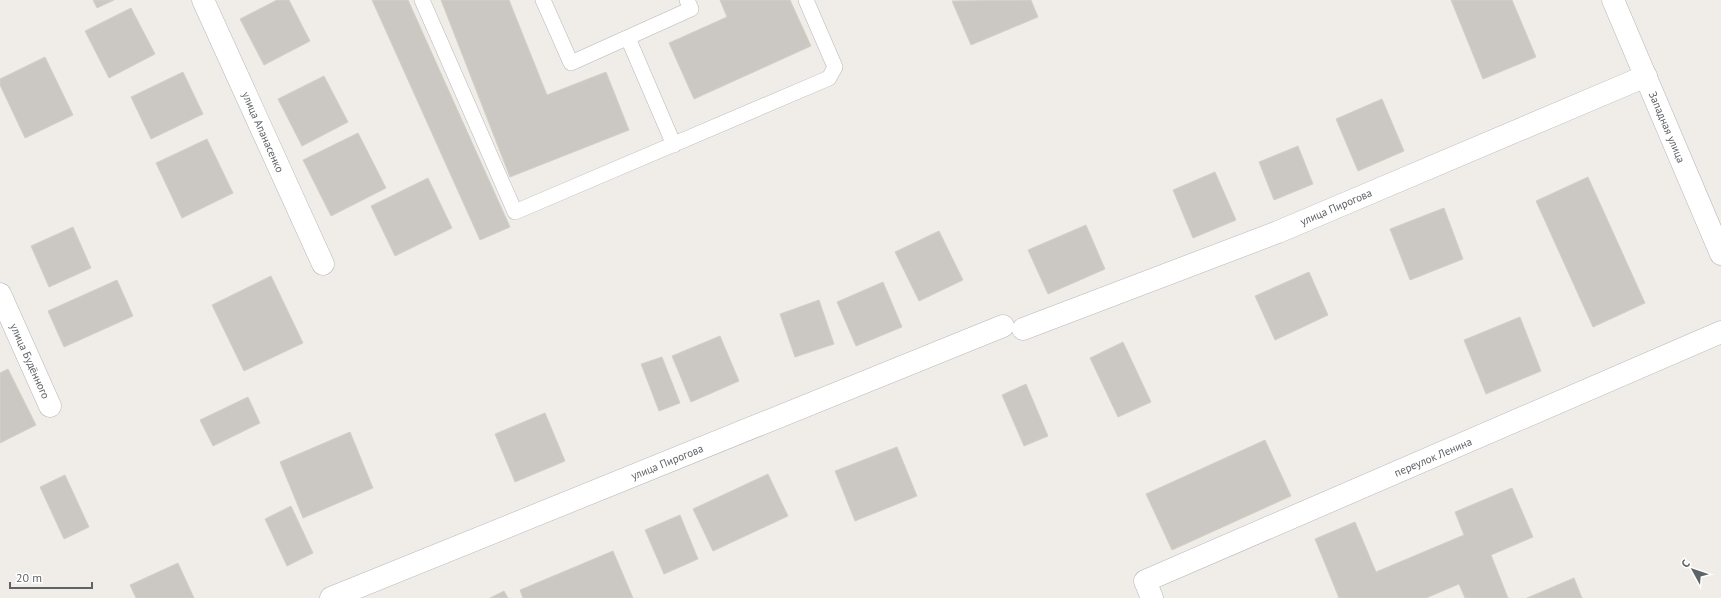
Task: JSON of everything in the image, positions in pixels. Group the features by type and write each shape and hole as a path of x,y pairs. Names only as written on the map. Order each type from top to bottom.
{"street":[{"name":"улица Апанасенко","path":"203,0 323,264"},
{"name":"Западная улица","path":"1613,0 1721,254"},
{"name":"улица Пирогова","path":"331,598 1013,327 1278,232 1646,76"},
{"name":"улица Будённого","path":"0,294 50,406"},
{"name":"переулок Ленина","path":"1148,590 1721,332"}],"lane":[{"path":"422,0 516,212 829,78 835,67 806,0"},
{"path":"543,0 571,63 691,10 687,0"},
{"path":"628,38 674,145"}],"building":[{"path":"93,0 114,0 97,8"},
{"path":"277,0 289,0 310,41 264,65 240,19"},
{"path":"372,0 408,0 510,227 480,240"},
{"path":"441,0 509,0 547,95 606,72 629,130 510,177"},
{"path":"720,0 790,0 811,46 694,99 669,43 727,17"},
{"path":"1031,0 1038,17 971,45 952,1"},
{"path":"1451,0 1512,0 1536,57 1483,79"},
{"path":"131,8 155,54 109,78 85,31"},
{"path":"45,57 73,115 25,138 0,85 0,79"},
{"path":"183,72 203,114 151,139 131,97"},
{"path":"324,76 348,122 302,146 278,99"},
{"path":"1382,99 1404,151 1358,171 1336,119"},
{"path":"358,133 386,188 331,216 303,160"},
{"path":"207,139 233,193 182,218 156,163"},
{"path":"1298,146 1313,184 1274,200 1259,162"},
{"path":"1215,172 1236,220 1193,238 1173,190"},
{"path":"1588,177 1645,303 1593,327 1536,201"},
{"path":"428,178 452,228 395,256 371,206"},
{"path":"1444,208 1463,259 1410,280 1390,229"},
{"path":"1086,225 1105,269 1048,294 1028,250"},
{"path":"73,227 91,268 49,287 31,246"},
{"path":"939,231 963,280 919,301 895,252"},
{"path":"1309,272 1328,315 1275,340 1255,296"},
{"path":"271,276 303,343 244,371 212,305"},
{"path":"117,280 133,316 64,347 48,311"},
{"path":"883,282 902,327 856,346 837,302"},
{"path":"819,300 834,344 795,357 780,314"},
{"path":"1520,317 1541,371 1486,394 1464,340"},
{"path":"720,336 739,381 691,402 672,356"},
{"path":"1123,342 1151,402 1118,417 1090,358"},
{"path":"662,357 680,403 659,411 641,364"},
{"path":"8,369 36,425 0,443 0,373"},
{"path":"1026,384 1048,436 1024,446 1002,395"},
{"path":"248,397 260,423 213,446 200,420"},
{"path":"545,413 565,461 515,482 495,434"},
{"path":"350,432 373,488 303,518 280,462"},
{"path":"1265,440 1291,496 1172,550 1146,494"},
{"path":"897,447 917,496 855,521 835,471"},
{"path":"768,474 788,516 713,551 693,509"},
{"path":"65,475 89,527 64,539 40,487"},
{"path":"1512,488 1533,537 1491,555 1508,598 1465,598 1459,584 1426,598 1339,598 1315,539 1355,522 1376,572 1464,535 1455,512"},
{"path":"291,506 313,553 287,566 265,519"},
{"path":"680,515 698,559 664,574 645,530"},
{"path":"613,551 633,598 523,598 520,590"},
{"path":"178,563 194,598 136,598 130,585"},
{"path":"1574,578 1582,598 1527,598"},
{"path":"504,591 508,598 490,598"}]}
